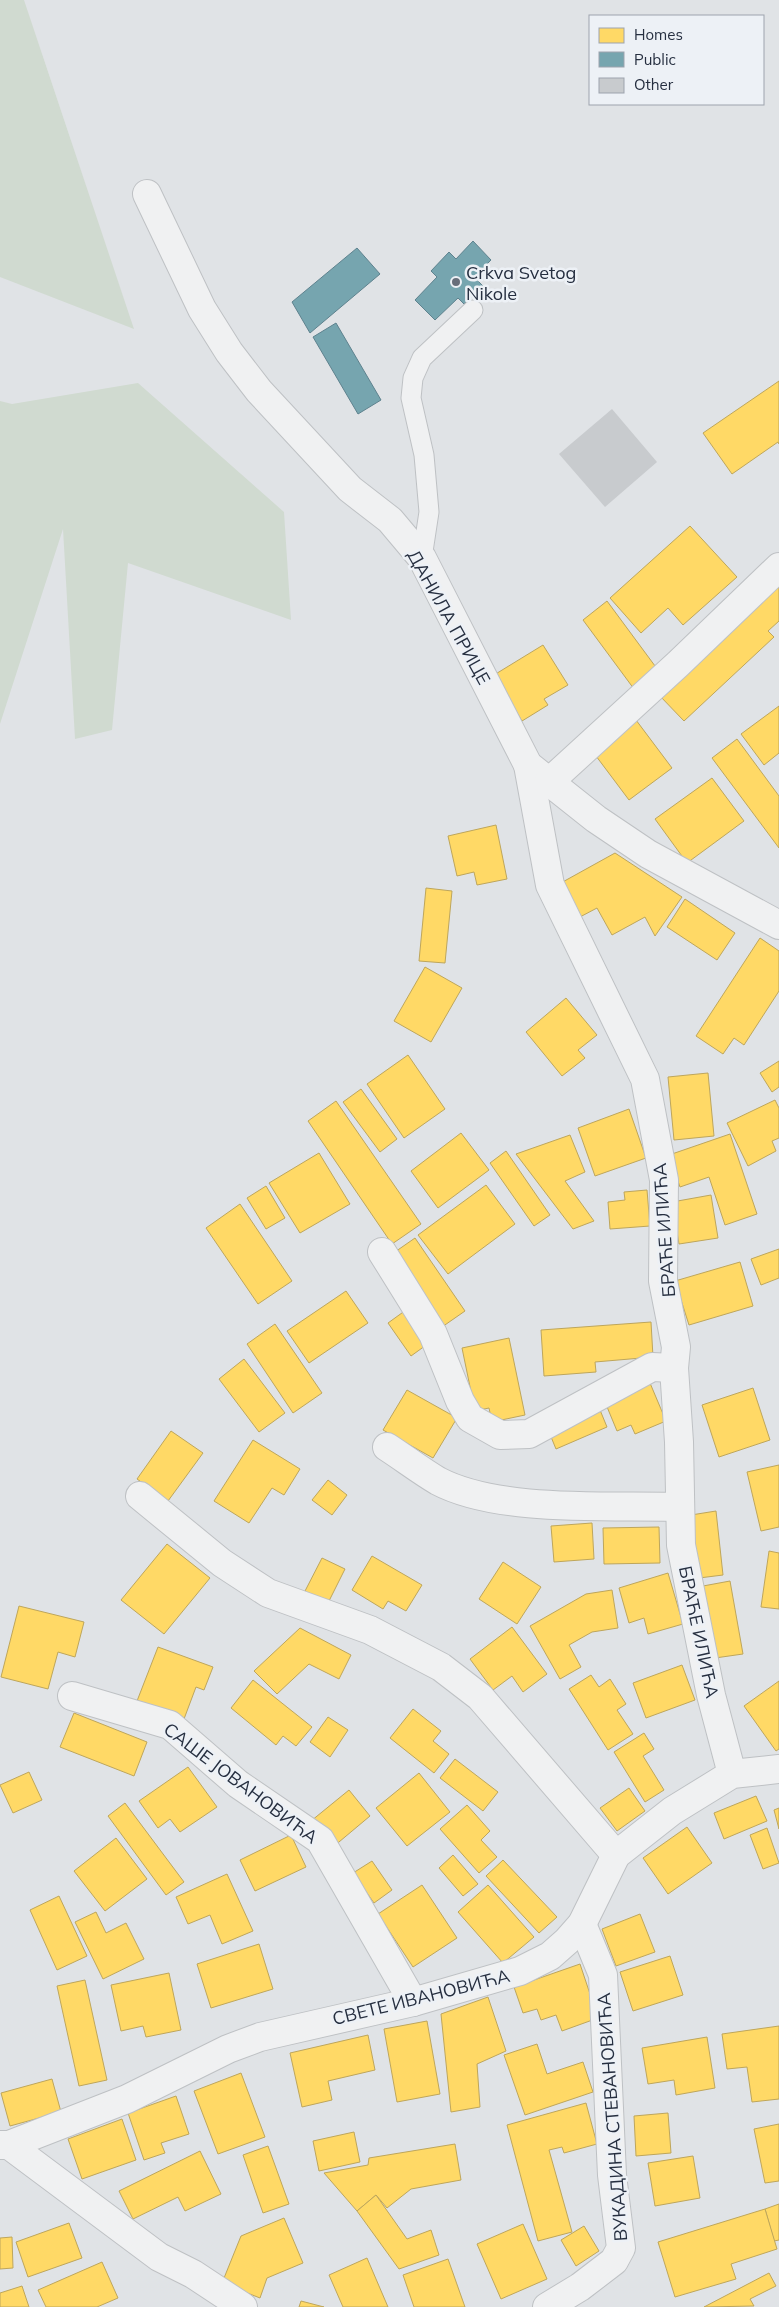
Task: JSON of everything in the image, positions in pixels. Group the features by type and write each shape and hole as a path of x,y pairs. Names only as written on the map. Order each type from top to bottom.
{"street":[{"name":"ДАНИЛА ПРИЦЕ","path":"147,194 202,309 229,352 259,391 350,489 390,520 422,558 528,765 548,783 648,854 779,925"},
{"path":"548,783 678,664 779,567"},
{"name":"БРАЋЕ ИЛИЋА","path":"528,765 550,884 645,1079 664,1180 663,1281 676,1347 674,1368 679,1442 678,1507 681,1545 711,1695 732,1774"},
{"path":"382,1252 433,1334 460,1401 470,1418 500,1435 529,1434 652,1367 674,1368"},
{"path":"388,1447 439,1481 482,1497 530,1504 678,1507"},
{"path":"140,1496 222,1563 268,1593 370,1630 441,1667 480,1697 616,1855"},
{"name":"САШЕ ЈОВАНОВИЋА","path":"72,1696 170,1725 238,1784 320,1840 413,2002"},
{"name":"СВЕТЕ ИВАНОВИЋА","path":"4,2145 127,2099 228,2049 260,2037 413,2002 520,1971 550,1956 582,1924 616,1855 672,1811 732,1774 779,1769"},
{"name":"ВУКАДИНА СТЕВАНОВИЋА","path":"547,2307 580,2287 614,2261 621,2248 612,2175 603,1975 582,1924"},
{"path":"4,2145 159,2257 193,2274 243,2307"}],"lane":[{"path":"422,558 429,512 424,455 411,398 413,378 422,358 473,310"}],"shaded area":[{"path":"0,0 24,0 134,329 0,277"},
{"path":"138,383 284,512 291,620 128,563 112,730 75,739 63,529 0,724 0,401 12,404"}],"building: Homes":[{"path":"779,381 779,444 778,442 732,474 703,433"},
{"path":"690,526 737,577 683,625 668,608 641,633 610,598"},
{"path":"776,585 779,588 779,621 768,631 774,637 684,721 659,695"},
{"path":"607,601 658,670 634,689 583,620"},
{"path":"543,645 568,685 544,699 548,705 522,721 494,675"},
{"path":"779,706 779,753 764,765 741,734"},
{"path":"636,720 672,768 629,800 593,752"},
{"path":"737,739 779,796 779,848 712,758"},
{"path":"712,778 744,821 687,863 655,819"},
{"path":"496,825 507,879 477,885 474,872 457,876 448,836"},
{"path":"615,853 682,897 655,936 645,917 612,935 597,908 578,918 559,884"},
{"path":"426,888 452,891 445,963 419,961"},
{"path":"685,899 735,933 717,960 667,927"},
{"path":"760,938 779,951 779,991 744,1045 734,1038 723,1054 696,1036"},
{"path":"425,967 462,988 431,1042 394,1021"},
{"path":"566,998 597,1035 578,1050 585,1058 562,1076 526,1032"},
{"path":"408,1055 445,1109 404,1138 367,1084"},
{"path":"779,1061 779,1087 772,1092 760,1073"},
{"path":"708,1073 714,1136 674,1140 668,1077"},
{"path":"361,1089 397,1139 380,1152 343,1102"},
{"path":"775,1100 779,1108 779,1138 772,1141 776,1151 748,1166 727,1123"},
{"path":"336,1101 421,1224 392,1244 308,1121"},
{"path":"629,1109 646,1158 595,1176 578,1128"},
{"path":"461,1133 489,1170 438,1208 411,1171"},
{"path":"730,1134 757,1214 725,1225 709,1177 680,1187 669,1155"},
{"path":"570,1135 585,1172 565,1181 594,1221 573,1229 516,1154"},
{"path":"506,1151 550,1215 534,1226 490,1163"},
{"path":"319,1153 350,1204 300,1233 269,1183"},
{"path":"486,1185 515,1224 448,1274 418,1235"},
{"path":"266,1186 285,1218 266,1229 247,1198"},
{"path":"647,1190 650,1226 610,1229 608,1202 625,1200 624,1192"},
{"path":"711,1195 718,1238 679,1244 672,1202"},
{"path":"240,1204 292,1281 258,1304 206,1228"},
{"path":"415,1238 465,1311 442,1327 392,1254"},
{"path":"779,1249 779,1278 761,1285 751,1259"},
{"path":"740,1262 753,1306 689,1325 675,1281"},
{"path":"346,1291 368,1323 309,1363 287,1331"},
{"path":"406,1310 429,1343 411,1356 388,1323"},
{"path":"651,1322 653,1357 595,1362 596,1372 544,1376 541,1330"},
{"path":"275,1324 322,1393 293,1413 247,1344"},
{"path":"509,1338 525,1415 492,1422 489,1408 475,1411 462,1348"},
{"path":"244,1359 285,1413 259,1432 219,1379"},
{"path":"650,1383 666,1421 635,1434 631,1425 617,1431 605,1402"},
{"path":"753,1388 770,1440 719,1457 702,1405"},
{"path":"407,1390 457,1418 433,1458 383,1430"},
{"path":"600,1410 607,1427 556,1449 549,1432"},
{"path":"171,1431 203,1453 168,1501 137,1479"},
{"path":"253,1440 300,1469 284,1495 272,1488 249,1523 214,1501"},
{"path":"779,1465 779,1527 761,1531 747,1472"},
{"path":"328,1480 347,1495 332,1515 312,1500"},
{"path":"716,1511 723,1575 699,1578 691,1515"},
{"path":"592,1523 594,1559 554,1562 551,1526"},
{"path":"659,1527 660,1563 604,1564 603,1528"},
{"path":"167,1544 210,1578 164,1634 121,1600"},
{"path":"769,1551 779,1553 779,1609 761,1607"},
{"path":"372,1556 422,1585 406,1611 388,1601 383,1609 352,1590"},
{"path":"322,1558 345,1569 327,1605 304,1593"},
{"path":"503,1562 541,1587 517,1624 479,1599"},
{"path":"668,1573 683,1624 648,1634 644,1618 629,1623 619,1588"},
{"path":"730,1581 743,1654 715,1658 703,1586"},
{"path":"612,1590 618,1628 592,1632 569,1645 581,1667 560,1679 530,1626 586,1594"},
{"path":"19,1606 84,1622 75,1657 58,1652 48,1689 1,1677"},
{"path":"512,1627 547,1674 523,1692 512,1676 493,1690 470,1659"},
{"path":"300,1628 351,1655 339,1679 309,1664 277,1694 254,1671"},
{"path":"158,1647 213,1667 204,1690 196,1687 184,1719 137,1701"},
{"path":"682,1665 695,1700 646,1718 633,1683"},
{"path":"591,1675 599,1687 610,1679 626,1704 617,1710 633,1734 608,1750 569,1689"},
{"path":"253,1680 312,1727 296,1746 283,1736 276,1745 231,1708"},
{"path":"779,1681 779,1749 776,1751 744,1706"},
{"path":"413,1709 441,1731 433,1741 449,1754 434,1773 390,1738"},
{"path":"74,1713 147,1742 134,1776 60,1747"},
{"path":"328,1717 348,1730 330,1757 310,1742"},
{"path":"644,1733 654,1749 643,1756 664,1790 645,1802 614,1752"},
{"path":"455,1759 498,1792 483,1811 440,1778"},
{"path":"188,1767 217,1807 180,1832 170,1819 158,1828 139,1801"},
{"path":"29,1772 42,1800 13,1813 0,1785"},
{"path":"419,1773 450,1812 407,1846 376,1808"},
{"path":"629,1788 645,1811 617,1831 600,1808"},
{"path":"349,1790 370,1816 333,1847 311,1821"},
{"path":"756,1796 767,1821 724,1839 714,1813"},
{"path":"125,1803 184,1882 166,1895 108,1816"},
{"path":"467,1805 490,1831 481,1840 497,1857 479,1873 440,1829"},
{"path":"779,1808 779,1829 774,1810"},
{"path":"687,1827 712,1863 668,1894 643,1858"},
{"path":"767,1828 779,1863 763,1869 750,1835"},
{"path":"291,1835 306,1867 255,1891 240,1860"},
{"path":"116,1838 147,1879 105,1911 74,1871"},
{"path":"453,1855 478,1884 463,1896 439,1868"},
{"path":"503,1860 557,1917 539,1933 486,1876"},
{"path":"372,1861 392,1890 374,1903 353,1873"},
{"path":"227,1874 253,1931 222,1944 210,1915 188,1924 176,1897"},
{"path":"422,1885 457,1938 413,1967 378,1914"},
{"path":"488,1885 534,1937 503,1963 458,1912"},
{"path":"59,1896 87,1956 57,1970 30,1910"},
{"path":"96,1912 106,1933 126,1923 144,1959 103,1979 75,1922"},
{"path":"640,1914 655,1952 616,1966 602,1929"},
{"path":"259,1944 273,1989 211,2008 197,1964"},
{"path":"670,1956 683,1995 633,2011 620,1972"},
{"path":"580,1964 598,2018 562,2031 556,2015 541,2020 537,2009 523,2013 514,1987"},
{"path":"169,1973 181,2030 146,2037 143,2026 121,2031 111,1985"},
{"path":"85,1980 107,2080 79,2086 57,1986"},
{"path":"488,1997 506,2051 477,2064 480,2107 451,2112 441,2014"},
{"path":"427,2021 440,2094 397,2102 384,2029"},
{"path":"779,2026 779,2099 752,2102 747,2067 727,2069 722,2034"},
{"path":"368,2035 375,2070 328,2081 332,2100 302,2107 290,2053"},
{"path":"707,2037 715,2088 676,2095 674,2080 648,2084 642,2048"},
{"path":"537,2044 547,2074 583,2062 593,2092 525,2115 504,2055"},
{"path":"241,2073 265,2137 218,2154 194,2091"},
{"path":"52,2079 61,2112 10,2126 1,2093"},
{"path":"176,2096 189,2134 161,2143 165,2153 144,2160 128,2113"},
{"path":"586,2103 597,2144 564,2153 562,2147 549,2150 572,2232 538,2241 507,2125"},
{"path":"668,2113 671,2153 636,2156 634,2116"},
{"path":"122,2119 136,2160 82,2179 68,2139"},
{"path":"779,2124 779,2181 765,2183 754,2129"},
{"path":"354,2132 360,2162 319,2171 313,2141"},
{"path":"455,2144 461,2180 411,2189 387,2208 376,2195 357,2211 324,2173 368,2165 369,2158"},
{"path":"268,2146 289,2204 263,2213 243,2155"},
{"path":"200,2151 221,2194 185,2211 178,2197 133,2219 119,2191"},
{"path":"693,2156 700,2198 655,2206 648,2163"},
{"path":"376,2195 407,2239 431,2230 439,2255 399,2269 357,2211"},
{"path":"779,2204 779,2240 774,2241 765,2209"},
{"path":"765,2209 777,2249 731,2264 736,2279 675,2297 658,2242"},
{"path":"284,2218 303,2263 267,2278 260,2298 222,2283 241,2236"},
{"path":"69,2223 82,2258 28,2277 16,2242"},
{"path":"523,2224 547,2279 501,2299 477,2244"},
{"path":"584,2226 599,2251 576,2266 561,2240"},
{"path":"12,2237 13,2268 0,2269 0,2238"},
{"path":"367,2258 388,2307 343,2307 329,2275"},
{"path":"448,2259 465,2307 414,2307 403,2275"},
{"path":"102,2262 118,2298 97,2307 46,2307 38,2290"},
{"path":"769,2273 776,2286 750,2299 754,2306 704,2307"},
{"path":"22,2286 29,2307 0,2307 0,2293"},
{"path":"301,2301 324,2307 299,2307"}],"building: Public":[{"name":"Crkva Svetog Nikole","path":"473,241 491,260 474,277 483,286 464,304 458,298 435,320 415,300 437,277 431,271 449,252 456,259"},
{"path":"357,248 380,274 310,333 292,302"},
{"path":"336,323 381,400 358,414 313,337"}],"building: Other":[{"path":"612,409 657,462 605,507 559,454"}],"place":[{"name":"Crkva Svetog Nikole","path":"456,282"}]}
